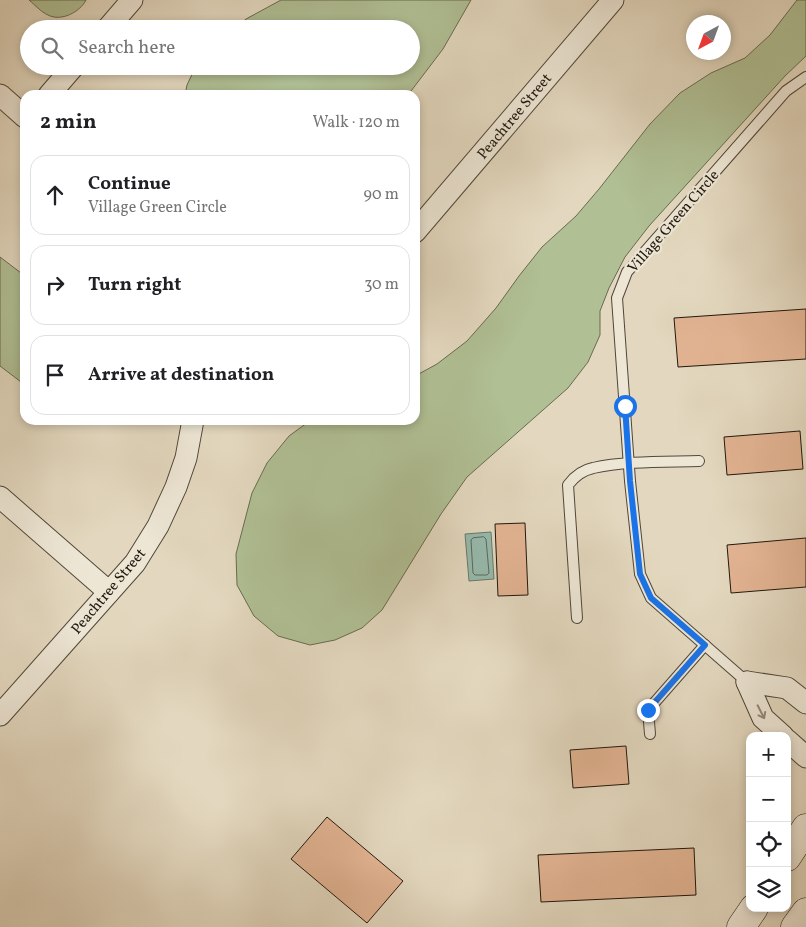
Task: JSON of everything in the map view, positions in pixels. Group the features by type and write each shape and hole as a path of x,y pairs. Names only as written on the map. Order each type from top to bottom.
{"street":[{"path":"115,20 132,0"},
{"name":"Peachtree Street","path":"420,226 613,0"},
{"path":"53,90 66,75"},
{"path":"0,95 20,113"},
{"name":"Peachtree Street","path":"0,715 135,563 158,526 176,487 186,458 191,425"},
{"path":"0,497 108,592"},
{"path":"747,682 787,688 806,703"},
{"name":"Village Green Circle","path":"747,682 763,718 778,732"},
{"path":"791,744 806,757"},
{"path":"791,851 806,828"},
{"path":"741,927 751,912"},
{"path":"795,927 806,912"}],"lane":[{"name":"Village Green Circle","path":"747,682 651,598 640,574 629,464 617,298 626,272 786,90 806,77"},
{"path":"577,618 568,484 574,477 592,468 629,464 699,461"},
{"path":"650,734 648,710 705,645"}],"green space":[{"path":"29,0 86,0 70,15 53,17 45,14"},
{"path":"281,0 471,0 443,49 412,90 186,90 192,75 420,75 420,20 245,20"},
{"path":"797,0 806,0 806,56 785,76 649,226 625,257 600,311 600,335 588,362 568,388 467,477 441,514 382,610 362,628 335,640 310,645 278,636 254,616 237,585 236,554 252,493 267,463 289,436 304,425 420,425 420,373 437,364 467,341 496,308 542,247 576,216 650,124 680,93 711,73 745,58 770,35"},
{"path":"0,257 20,272 20,381 0,366"}],"water":[{"path":"491,532 494,579 469,581 465,534"}],"building":[{"path":"806,309 806,359 678,367 674,318"},
{"path":"800,431 803,469 727,475 724,437"},
{"path":"525,523 528,595 498,596 495,524"},
{"path":"806,538 806,587 731,593 727,545"},
{"path":"626,746 629,784 573,788 570,750"},
{"path":"327,817 403,881 367,923 291,859"},
{"path":"694,848 696,895 541,902 538,855"}],"route":[{"path":"625,406 630,481 640,574 651,598 705,645 648,710"}]}
